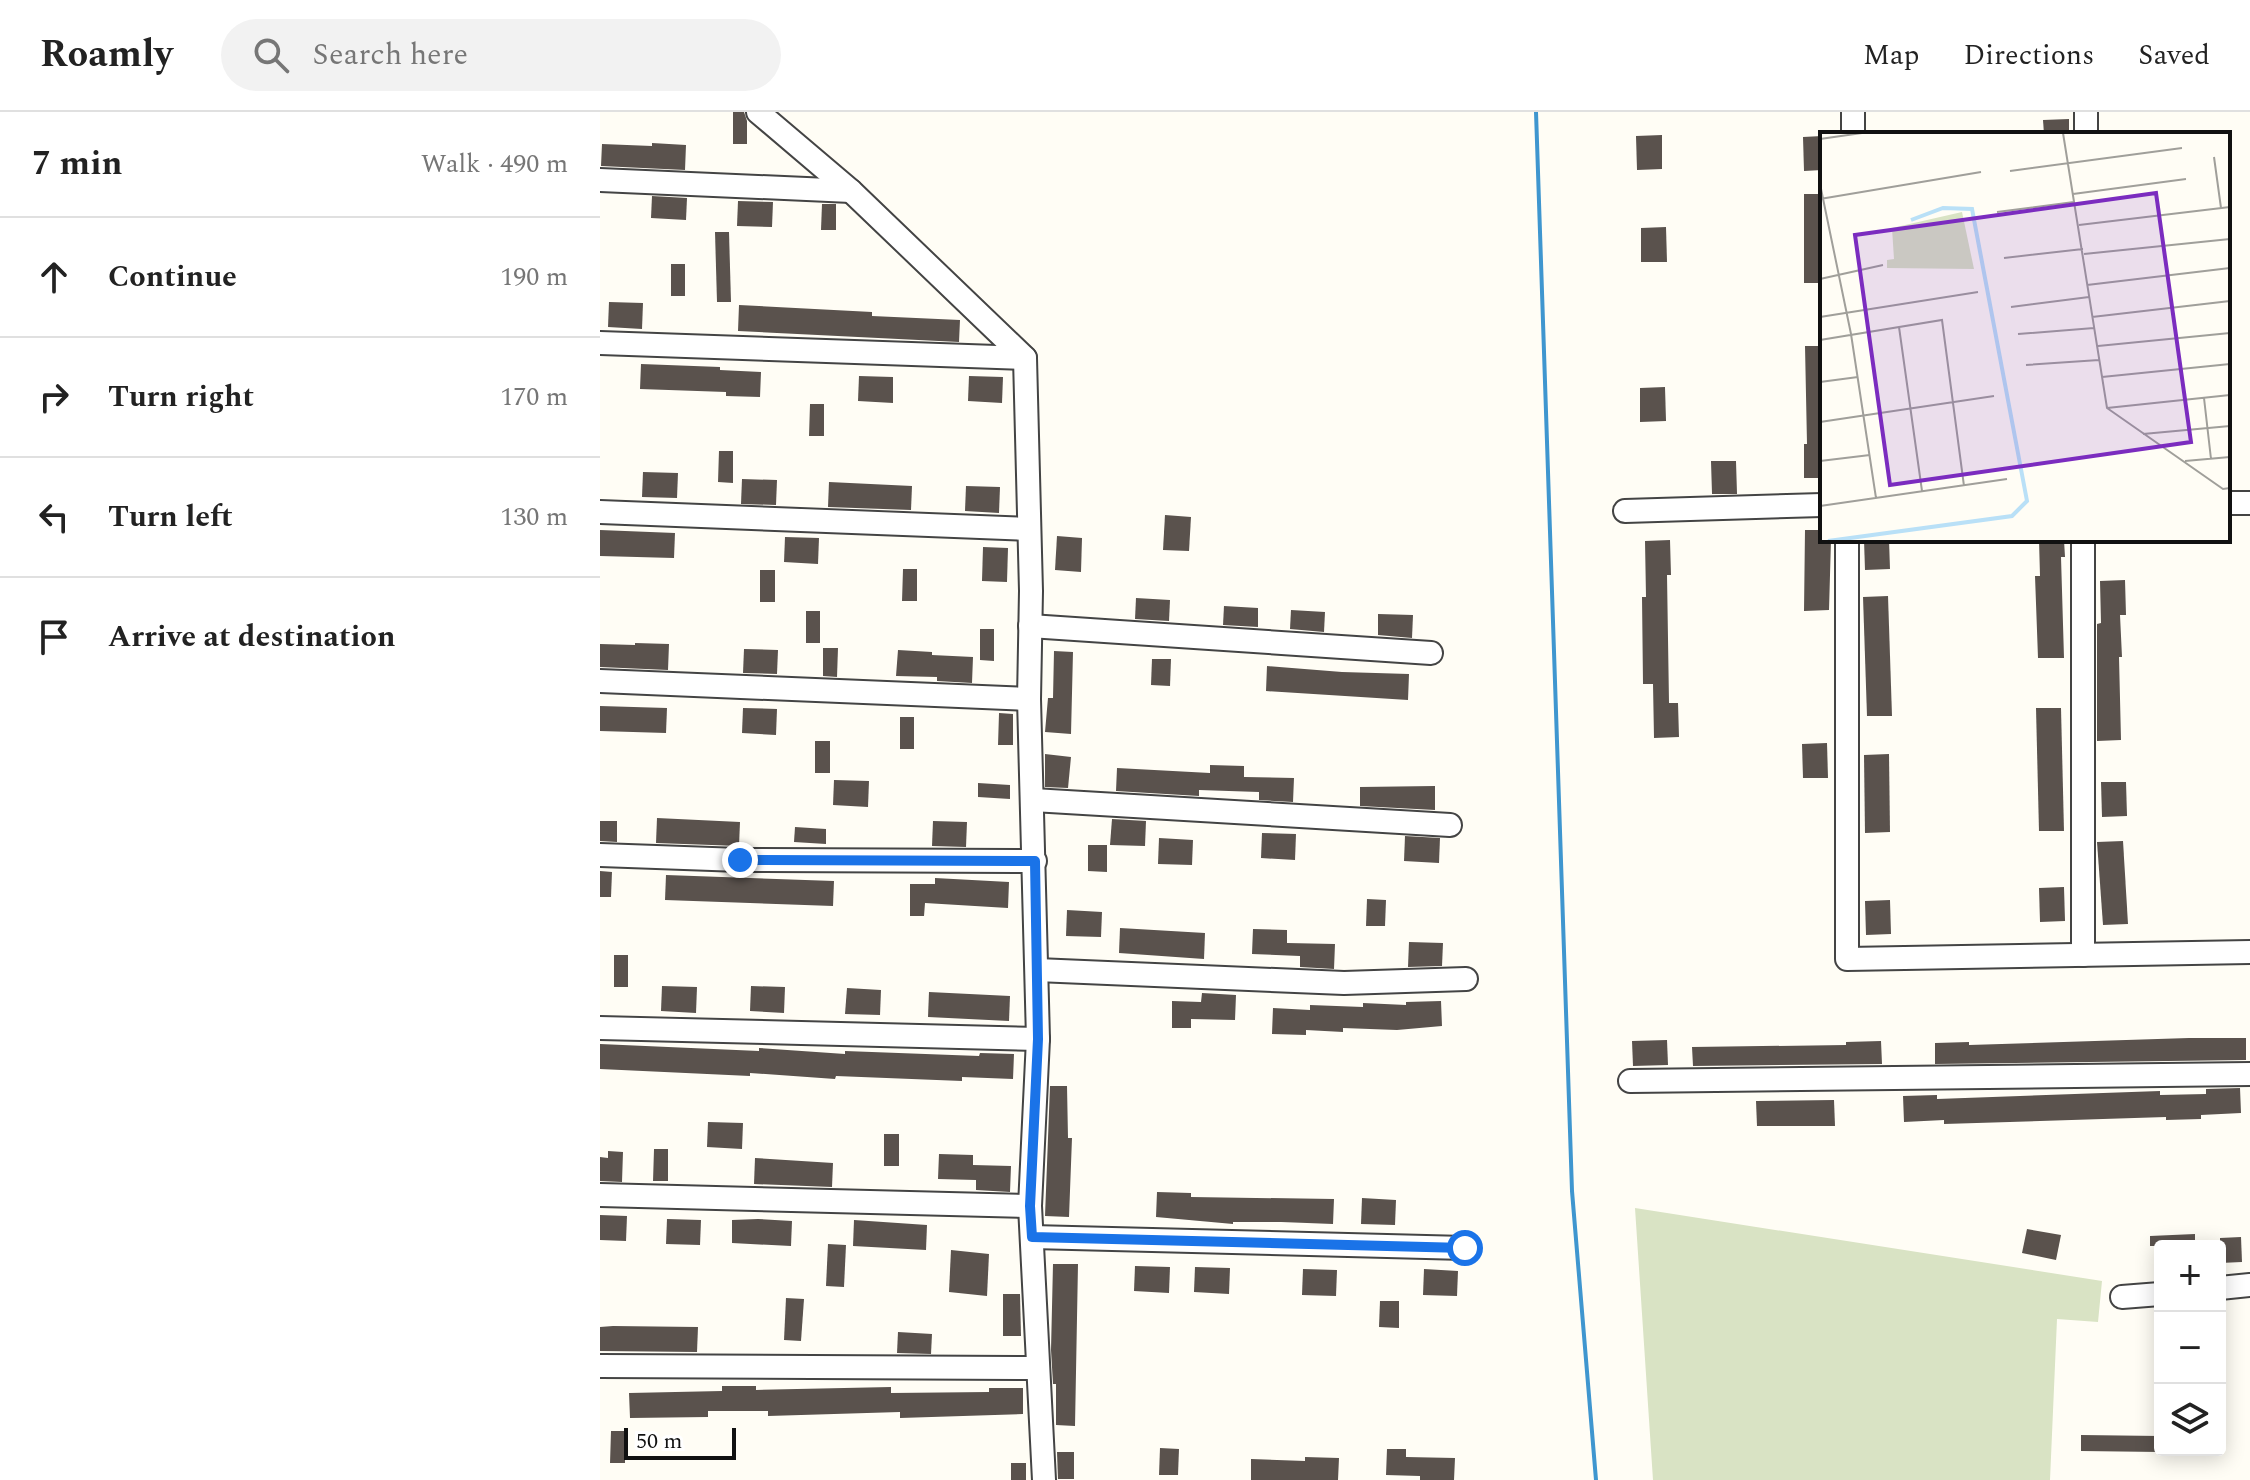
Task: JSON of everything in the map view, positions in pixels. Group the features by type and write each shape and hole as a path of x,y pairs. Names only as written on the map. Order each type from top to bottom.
{"street":[{"path":"758,112 851,191 1025,358 1029,699 1038,1039 1030,1206 1044,1480"},
{"path":"600,180 851,191"},
{"path":"600,343 1025,358"},
{"path":"1625,511 1820,505"},
{"path":"600,512 1028,529"},
{"path":"1847,542 1847,959 2250,952"},
{"path":"2083,542 2083,955"},
{"path":"1030,626 1431,653"},
{"path":"600,681 1029,699"},
{"path":"1033,800 1450,825"},
{"path":"600,855 740,860 1035,861"},
{"path":"1037,970 1344,983 1466,979"},
{"path":"600,1028 1038,1039"},
{"path":"1630,1081 2250,1074"},
{"path":"600,1195 1030,1206"},
{"path":"1032,1237 1465,1248"},
{"path":"2226,1287 2250,1285"},
{"path":"2122,1297 2154,1294"},
{"path":"600,1366 1037,1368"}],"green space":[{"path":"1635,1208 2102,1281 2098,1322 2057,1319 2050,1480 1653,1480"}],"building":[{"path":"733,112 744,112 747,144 733,144"},
{"path":"2069,119 2069,132 2044,132 2043,120"},
{"path":"1662,135 1662,169 1637,170 1636,136"},
{"path":"1820,136 1820,170 1804,171 1803,137"},
{"path":"652,143 686,145 685,170 601,166 602,144 652,146"},
{"path":"1804,194 1820,194 1820,283 1804,283"},
{"path":"652,196 687,198 686,220 651,218"},
{"path":"738,201 773,202 772,227 737,226"},
{"path":"822,204 836,204 836,230 821,230"},
{"path":"1666,227 1667,262 1641,262 1641,228"},
{"path":"715,232 729,232 731,302 717,302"},
{"path":"671,264 685,264 685,296 671,296"},
{"path":"609,302 643,303 642,329 608,327"},
{"path":"739,305 960,320 959,342 738,331"},
{"path":"1805,346 1820,346 1820,478 1804,478 1804,444 1807,444"},
{"path":"641,364 761,372 760,397 726,396 726,392 640,389"},
{"path":"859,376 893,377 893,403 858,401"},
{"path":"969,376 1003,377 1002,403 968,401"},
{"path":"1665,387 1666,421 1640,422 1640,388"},
{"path":"810,404 824,404 824,436 809,436"},
{"path":"719,451 733,451 733,483 718,482"},
{"path":"1711,461 1736,461 1737,494 1712,494"},
{"path":"643,472 678,473 677,498 642,497"},
{"path":"742,479 777,480 776,505 741,504"},
{"path":"829,482 912,486 911,510 828,507"},
{"path":"966,486 1000,487 999,513 965,511"},
{"path":"1165,515 1191,517 1189,551 1163,550"},
{"path":"600,530 675,533 674,558 600,556"},
{"path":"1805,530 1820,530 1820,542 1831,542 1829,610 1804,611"},
{"path":"1057,536 1082,538 1081,572 1055,570"},
{"path":"785,537 819,538 818,564 784,562"},
{"path":"1670,540 1671,575 1667,575 1669,703 1678,703 1679,737 1654,738 1653,684 1643,684 1645,541"},
{"path":"1864,542 1889,542 1890,569 1865,570"},
{"path":"2039,542 2064,542 2065,557 2061,557 2064,658 2038,658 2035,576 2040,576"},
{"path":"983,547 1008,548 1007,582 982,581"},
{"path":"903,569 917,569 917,601 902,601"},
{"path":"760,570 775,570 775,602 760,602"},
{"path":"2125,580 2126,615 2120,615 2121,740 2097,741 2100,581"},
{"path":"1888,596 1892,716 1867,716 1863,597"},
{"path":"1136,598 1170,600 1169,621 1135,619"},
{"path":"1224,606 1258,608 1258,627 1223,625"},
{"path":"1291,610 1325,612 1324,632 1290,629"},
{"path":"806,611 820,611 820,643 806,643"},
{"path":"1378,614 1413,615 1412,638 1378,635"},
{"path":"980,629 994,629 994,661 980,660"},
{"path":"600,644 669,644 668,670 600,667"},
{"path":"823,648 838,648 837,677 823,676"},
{"path":"744,649 778,650 777,674 743,673"},
{"path":"898,650 973,657 972,683 937,681 937,677 896,676"},
{"path":"1054,651 1073,652 1071,734 1045,732 1048,698 1053,698"},
{"path":"1152,659 1171,659 1170,686 1151,685"},
{"path":"1267,666 1409,674 1408,700 1266,691"},
{"path":"600,706 667,708 666,733 600,731"},
{"path":"743,708 777,709 776,735 742,733"},
{"path":"2036,708 2061,708 2064,831 2039,831"},
{"path":"999,713 1013,714 1013,745 998,745"},
{"path":"900,717 914,717 914,749 900,749"},
{"path":"815,741 830,741 830,773 815,773"},
{"path":"1827,743 1828,778 1803,778 1802,744"},
{"path":"1045,754 1071,757 1068,788 1045,787"},
{"path":"1889,754 1890,832 1865,833 1864,755"},
{"path":"1210,765 1244,766 1244,777 1294,778 1293,802 1259,800 1259,792 1199,790 1199,796 1116,791 1117,768 1210,773"},
{"path":"834,780 869,781 868,807 833,805"},
{"path":"2101,782 2126,782 2127,816 2102,817"},
{"path":"978,783 1010,785 1010,799 978,797"},
{"path":"1435,786 1435,810 1360,806 1360,787"},
{"path":"657,818 740,822 739,846 656,843"},
{"path":"1112,819 1146,821 1145,846 1110,845"},
{"path":"600,821 617,821 617,842 600,841"},
{"path":"933,821 967,822 966,847 932,846"},
{"path":"795,827 826,829 826,844 794,842"},
{"path":"1262,833 1296,834 1295,860 1261,858"},
{"path":"1405,836 1440,838 1439,863 1404,861"},
{"path":"1159,838 1193,840 1192,865 1158,864"},
{"path":"2123,841 2128,924 2103,925 2097,842"},
{"path":"1088,845 1107,845 1107,872 1088,871"},
{"path":"600,871 612,872 611,897 600,897"},
{"path":"666,875 834,881 833,906 665,900"},
{"path":"935,878 1009,882 1008,908 925,903 924,916 910,916 910,884 935,884"},
{"path":"2064,887 2065,921 2040,922 2039,888"},
{"path":"1367,899 1386,900 1385,926 1366,926"},
{"path":"1890,900 1891,934 1866,935 1865,901"},
{"path":"1067,910 1102,912 1101,937 1066,936"},
{"path":"1120,928 1205,933 1204,959 1119,953"},
{"path":"1253,929 1287,930 1287,943 1335,944 1334,969 1300,967 1300,956 1252,954"},
{"path":"1409,942 1443,943 1442,966 1408,967"},
{"path":"614,955 628,955 628,987 614,987"},
{"path":"662,986 697,987 696,1013 661,1011"},
{"path":"751,986 785,987 784,1013 750,1011"},
{"path":"847,988 881,990 880,1015 845,1014"},
{"path":"929,992 1010,996 1009,1021 928,1017"},
{"path":"1202,993 1236,995 1235,1020 1191,1019 1191,1028 1172,1028 1172,1001 1201,1002"},
{"path":"1441,1001 1442,1026 1397,1030 1343,1028 1343,1032 1306,1030 1306,1035 1272,1034 1273,1008 1310,1010 1310,1005 1363,1007 1363,1003 1406,1005 1406,1002"},
{"path":"2246,1038 2246,1060 1935,1064 1935,1043 1969,1042 1969,1045"},
{"path":"1667,1040 1668,1065 1633,1066 1632,1041"},
{"path":"1881,1041 1882,1064 1693,1066 1692,1047 1846,1045 1846,1042"},
{"path":"600,1044 759,1051 759,1048 845,1054 845,1051 979,1056 980,1053 1014,1054 1013,1079 962,1077 962,1081 836,1076 835,1079 600,1069"},
{"path":"1050,1086 1067,1086 1068,1138 1072,1138 1069,1217 1045,1216"},
{"path":"2240,1088 2241,1113 2201,1115 2201,1119 2166,1120 2166,1117 1944,1124 1944,1120 1904,1122 1903,1096 1937,1095 1937,1099 2160,1091 2160,1095 2206,1094 2206,1089"},
{"path":"1834,1100 1835,1126 1757,1126 1756,1101"},
{"path":"708,1122 743,1123 742,1149 707,1147"},
{"path":"884,1134 899,1134 899,1166 884,1166"},
{"path":"654,1149 668,1149 668,1181 653,1181"},
{"path":"608,1151 623,1152 622,1182 600,1181 600,1157 608,1158"},
{"path":"939,1154 973,1155 973,1165 1011,1166 1010,1192 976,1190 976,1180 938,1179"},
{"path":"755,1158 833,1163 832,1187 754,1184"},
{"path":"1157,1192 1191,1193 1191,1197 1334,1199 1333,1224 1233,1224 1156,1217"},
{"path":"1362,1198 1396,1200 1395,1225 1361,1224"},
{"path":"600,1215 627,1216 626,1241 600,1240"},
{"path":"667,1219 701,1220 700,1245 666,1244"},
{"path":"732,1220 792,1221 791,1246 732,1243"},
{"path":"854,1220 927,1225 926,1250 853,1246"},
{"path":"2027,1229 2061,1235 2056,1260 2022,1253"},
{"path":"2195,1234 2195,1240 2154,1240 2154,1246 2150,1246 2150,1236"},
{"path":"2241,1237 2242,1262 2226,1263 2226,1240 2220,1238"},
{"path":"828,1244 846,1245 844,1287 826,1286"},
{"path":"951,1250 989,1254 987,1296 949,1292"},
{"path":"1053,1264 1078,1264 1075,1426 1056,1425 1056,1384 1053,1384 1051,1350"},
{"path":"1135,1266 1170,1267 1169,1293 1134,1291"},
{"path":"1195,1267 1230,1268 1229,1294 1194,1292"},
{"path":"1303,1269 1337,1270 1336,1296 1302,1295"},
{"path":"1424,1269 1458,1271 1457,1296 1423,1295"},
{"path":"1003,1294 1020,1294 1021,1336 1003,1336"},
{"path":"786,1298 804,1299 801,1341 784,1340"},
{"path":"1380,1301 1399,1301 1399,1328 1379,1327"},
{"path":"600,1327 698,1327 697,1352 600,1351"},
{"path":"898,1332 932,1334 931,1354 897,1353"},
{"path":"722,1386 756,1386 756,1390 891,1387 891,1393 989,1392 989,1388 1023,1388 1023,1414 900,1418 900,1412 768,1416 768,1411 708,1411 708,1417 630,1418 629,1393 722,1391"},
{"path":"611,1431 625,1431 625,1463 610,1463"},
{"path":"2081,1435 2154,1436 2154,1452 2081,1451"},
{"path":"1160,1448 1179,1449 1178,1475 1159,1475"},
{"path":"1387,1449 1406,1449 1406,1457 1455,1458 1454,1480 1420,1480 1420,1476 1386,1475"},
{"path":"1057,1452 1074,1452 1074,1479 1058,1479"},
{"path":"1305,1457 1339,1458 1338,1480 1251,1480 1251,1459 1305,1461"},
{"path":"1011,1463 1026,1463 1026,1480 1011,1480"}],"waterway":[{"path":"1536,112 1572,1191 1596,1480"}],"route":[{"path":"740,860 1035,861 1038,1039 1030,1206 1032,1237 1465,1248"}]}
